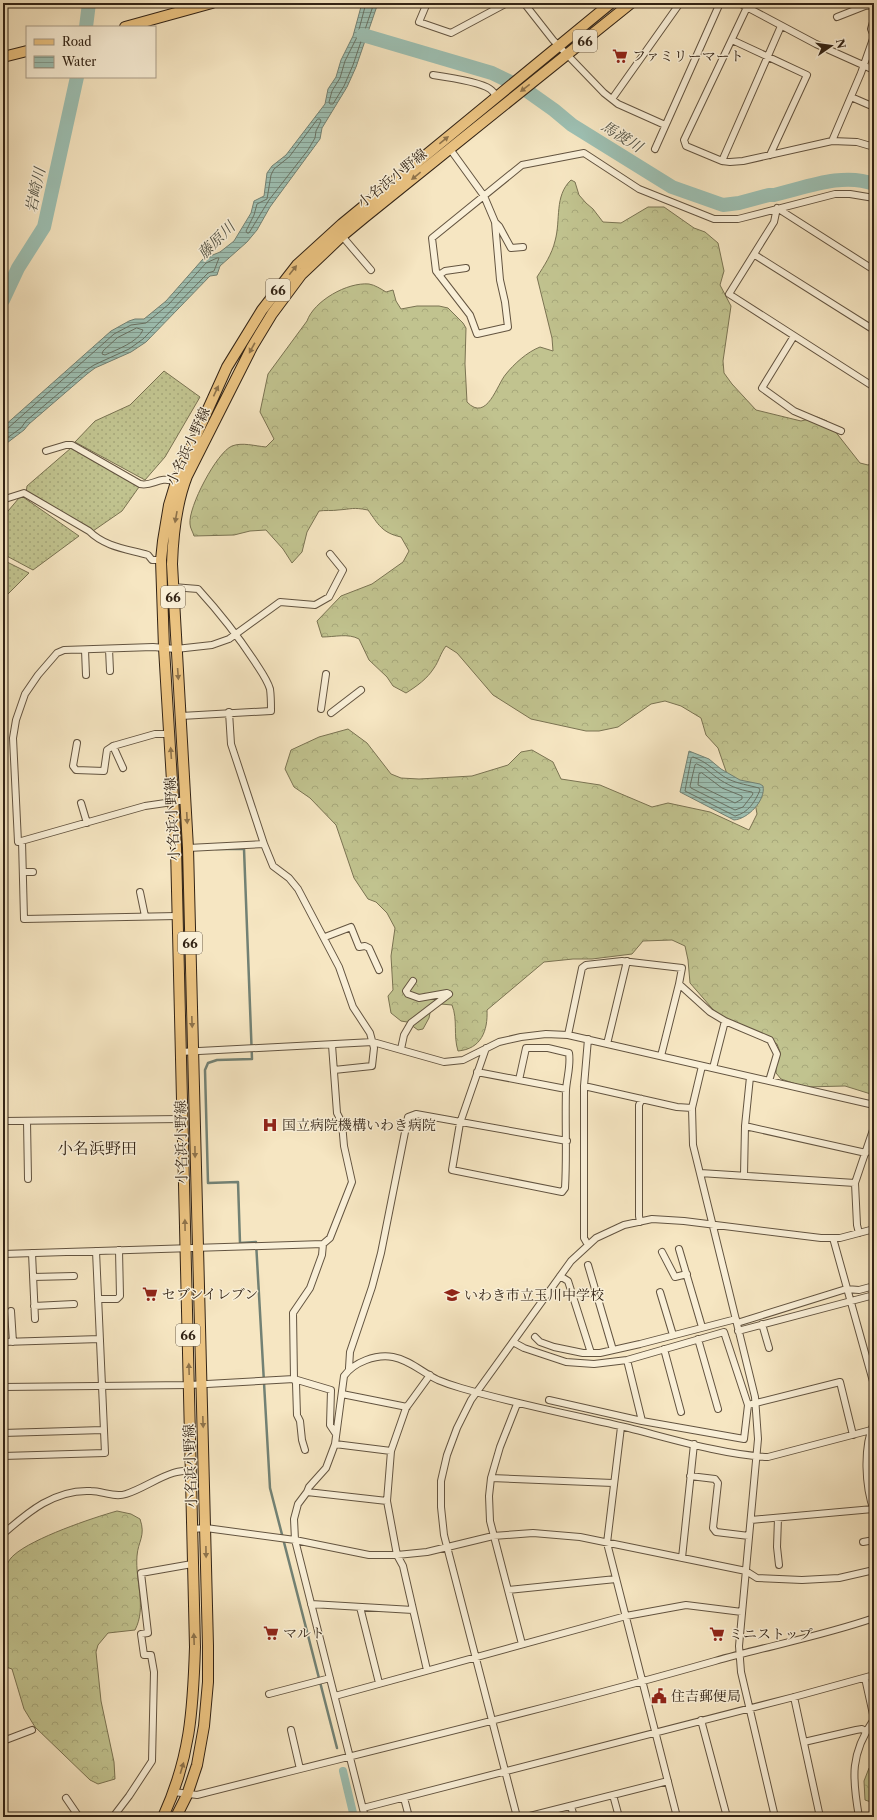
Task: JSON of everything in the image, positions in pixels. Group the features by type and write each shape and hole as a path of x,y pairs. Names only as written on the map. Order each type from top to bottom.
{"main road":[{"path":"129,26 212,3"},
{"name":"小名浜小野線","path":"163,1817 174,1792 186,1756 194,1700 195,1647 174,801 164,648 161,560 169,505 176,482 231,361 262,310 297,265 342,224 611,3"},
{"name":"小名浜小野線","path":"176,1817 187,1795 197,1765 203,1734 208,1682 206,1528 197,1248 194,1051 188,848 173,587 173,536 181,493 187,476 252,347 272,314 301,276 342,236 631,3"},
{"path":"3,57 26,51"}],"street":[{"path":"427,3 419,22 451,33 507,3"},
{"path":"524,3 558,46 568,54 612,100 665,125"},
{"path":"612,100 680,3"},
{"path":"655,149 720,3"},
{"path":"739,3 747,5 781,26 816,44 874,70"},
{"path":"747,5 732,40 684,140 686,146 730,162 743,161 832,141 857,142 874,147"},
{"path":"837,17 865,6 874,8"},
{"path":"832,141 851,97 874,36 871,29 874,19"},
{"path":"722,160 781,26"},
{"path":"732,40 807,74 770,155"},
{"path":"433,74 483,86 498,95"},
{"path":"851,97 874,107"},
{"path":"450,149 484,196 495,222 511,248 523,247"},
{"path":"495,222 500,280 505,302 508,327 477,334 470,315 436,271 432,238 522,165 584,153 639,189 714,219 738,219 835,194 850,194 874,198"},
{"path":"777,208 774,222 730,294 874,388"},
{"path":"777,208 874,270"},
{"path":"342,236 371,270"},
{"path":"755,255 874,330"},
{"path":"439,275 445,271 466,268"},
{"path":"794,336 762,388 794,411 841,431"},
{"path":"46,451 66,445 72,445 140,484 147,484 165,479 176,482"},
{"path":"5,499 24,493 89,531 94,537 104,543 148,555 152,560 161,560"},
{"path":"186,800 145,806 18,842 13,738 21,703 25,694 38,675 57,654 64,650 153,647 176,649 212,645 236,635 280,602 315,605 329,597 343,570 330,554"},
{"path":"173,587 198,588 236,635 263,674 270,689 271,705 271,711 229,712 181,716"},
{"path":"109,649 110,671"},
{"path":"85,650 86,675"},
{"path":"321,709 326,674"},
{"path":"331,712 361,690"},
{"path":"229,712 229,731 234,757 273,866 289,878 298,889 340,967 348,997 363,1020 373,1042 374,1048 371,1067 334,1070"},
{"path":"77,743 73,766 76,770 104,771 107,750 113,746 155,734 170,734"},
{"path":"113,746 123,768"},
{"path":"81,803 87,823"},
{"path":"22,841 24,872 24,920 177,916"},
{"path":"188,848 264,844"},
{"path":"24,872 33,872"},
{"path":"140,892 145,916"},
{"path":"325,937 351,927 359,947 365,946 369,948 379,970"},
{"path":"606,1044 626,961"},
{"path":"568,1035 582,968 586,965 626,961 682,968 661,1056"},
{"path":"401,1049 404,1035 411,1023 449,994 447,992 419,998 415,997 408,994 406,991 408,985 413,981"},
{"path":"679,984 697,1002 725,1021 770,1040 777,1054 770,1081"},
{"path":"713,1068 725,1021"},
{"path":"180,1052 373,1042 444,1062 463,1060 499,1042 527,1036 546,1034 568,1035 874,1105"},
{"path":"588,1039 584,1086 584,1238 588,1245"},
{"path":"3,1254 323,1244 330,1238 352,1182 344,1146 342,1122 338,1113 332,1044"},
{"path":"486,1048 460,1123 452,1170 562,1192 565,1188 567,1141 566,1089 570,1059 569,1053 548,1048 526,1048 519,1080"},
{"path":"702,1066 692,1108 693,1145 756,1403 758,1438 742,1612 740,1654 741,1672 775,1817"},
{"path":"477,1072 566,1089"},
{"path":"744,1175 750,1077"},
{"path":"584,1086 692,1108"},
{"path":"640,1222 639,1105 642,1099"},
{"path":"350,1368 350,1352 372,1287 381,1253 408,1117 416,1114 567,1141"},
{"path":"3,1122 182,1119"},
{"path":"27,1121 28,1179"},
{"path":"746,1126 866,1153"},
{"path":"859,1233 855,1184 874,1128"},
{"path":"700,1173 855,1184"},
{"path":"517,1817 447,1547 441,1507 441,1481 448,1454 457,1428 471,1400 571,1261 596,1238 624,1225 660,1220 833,1238 840,1238 874,1229"},
{"path":"833,1238 874,1385"},
{"path":"305,1450 302,1440 300,1421 297,1416 296,1383 294,1379 293,1313 310,1288 322,1255 323,1244"},
{"path":"679,1249 702,1327"},
{"path":"98,1299 117,1299 120,1296 118,1250"},
{"path":"3,1456 105,1452 96,1251"},
{"path":"662,1252 675,1277 687,1274"},
{"path":"32,1253 35,1319"},
{"path":"588,1265 613,1350"},
{"path":"33,1277 74,1276"},
{"path":"560,1276 568,1281 591,1353"},
{"path":"535,1337 540,1342 554,1347 583,1353 613,1350 702,1327 736,1321 846,1289 859,1290 874,1286"},
{"path":"660,1292 673,1335"},
{"path":"738,1331 874,1295"},
{"path":"34,1306 74,1304"},
{"path":"11,1310 12,1342"},
{"path":"762,1324 769,1348"},
{"path":"513,1342 524,1348 566,1362 594,1364 627,1360 724,1332 748,1405 744,1439 642,1421 549,1400"},
{"path":"3,1342 100,1339"},
{"path":"698,1339 718,1409"},
{"path":"664,1349 681,1412"},
{"path":"365,1817 295,1540 294,1519 298,1504 309,1487 326,1468 335,1444 344,1376 350,1368 358,1363 373,1359 391,1357 404,1360 430,1375 455,1386 517,1404 756,1457 768,1457 870,1430"},
{"path":"627,1360 642,1421"},
{"path":"427,1670 403,1566 397,1555 388,1500 391,1451 407,1407 430,1375"},
{"path":"3,1388 102,1385 189,1385 294,1379 331,1390 330,1425 336,1434"},
{"path":"748,1405 840,1382 853,1435"},
{"path":"342,1394 407,1407"},
{"path":"517,1404 500,1447 491,1478 488,1496 493,1536 522,1644"},
{"path":"750,1520 873,1510 867,1486 866,1466 870,1430 874,1423"},
{"path":"621,1426 607,1543 677,1817"},
{"path":"3,1433 103,1430"},
{"path":"335,1444 391,1451"},
{"path":"682,1558 694,1444"},
{"path":"3,1534 24,1515 40,1504 57,1496 78,1490 108,1493 116,1496 126,1495 172,1473 191,1470"},
{"path":"690,1476 715,1479 718,1483 713,1528 716,1532 749,1536"},
{"path":"491,1478 613,1483"},
{"path":"307,1492 388,1500"},
{"path":"778,1518 777,1547 779,1565"},
{"path":"192,1529 206,1528 295,1540 369,1555 397,1555 427,1552 493,1536 533,1533 580,1537 746,1571 757,1578 802,1580 840,1578 874,1570"},
{"path":"863,1542 874,1540"},
{"path":"112,1817 129,1796 152,1761 154,1672 151,1656 144,1655 141,1634 148,1633 141,1573 192,1564"},
{"path":"508,1590 616,1579"},
{"path":"311,1604 412,1610"},
{"path":"335,1696 475,1656 626,1616 686,1605 742,1612"},
{"path":"360,1607 380,1683"},
{"path":"174,1792 187,1795 197,1795 643,1682 740,1654 850,1626 874,1618"},
{"path":"363,1808 656,1733 874,1675"},
{"path":"269,1694 330,1678"},
{"path":"859,1817 855,1791 854,1763 865,1731 874,1719 865,1678"},
{"path":"794,1697 820,1817"},
{"path":"701,1720 726,1817"},
{"path":"804,1742 862,1729 865,1731"},
{"path":"3,1741 32,1730"},
{"path":"291,1730 300,1769"},
{"path":"526,1817 668,1781"},
{"path":"613,1795 619,1817"},
{"path":"66,1798 79,1817"},
{"path":"404,1798 409,1817"},
{"path":"571,1806 574,1817"}],"green space":[{"path":"571,180 575,182 579,195 603,222 621,223 648,207 664,207 694,228 705,232 718,243 724,271 720,285 731,306 723,361 724,373 756,410 801,421 817,417 827,421 860,463 868,465 874,463 874,1095 845,1086 805,1087 781,1079 776,1073 776,1066 780,1052 777,1044 752,1029 734,1023 717,1014 690,983 685,946 672,940 643,941 632,954 592,959 544,962 487,1010 486,1025 482,1038 478,1043 466,1050 458,1051 455,1016 452,1005 441,1004 431,1008 429,1018 423,1029 418,1030 407,1022 401,1021 391,1013 388,996 393,990 391,956 395,928 387,913 376,902 368,899 354,878 336,825 310,798 294,787 285,769 291,750 319,737 348,729 367,743 391,774 401,778 419,779 472,776 508,765 521,752 532,750 553,762 561,779 600,785 652,807 668,803 710,812 749,830 757,814 754,797 728,777 718,748 706,735 701,718 681,706 665,701 651,704 618,727 599,731 586,731 531,719 493,695 457,653 446,646 436,665 428,676 406,693 393,686 387,677 369,660 359,639 350,636 322,637 317,621 341,596 372,584 403,562 409,551 401,537 389,533 381,527 368,510 355,508 319,511 307,532 302,552 292,563 283,549 266,530 250,531 234,535 194,536 190,527 191,516 198,493 219,458 226,450 232,446 240,444 266,447 274,439 260,412 268,374 317,306 332,294 351,286 369,284 386,292 393,290 396,301 401,309 417,306 439,306 448,308 466,328 465,364 467,402 474,407 480,408 491,400 506,374 526,355 540,347 553,351 552,338 537,277 548,260 554,246 562,193"},
{"path":"164,371 200,397 165,457 145,480 75,442 95,421 130,405"},
{"path":"71,448 139,487 122,511 93,531 26,493 27,486"},
{"path":"23,497 79,536 33,570 3,554 3,517 19,498"},
{"path":"3,560 29,573 3,599"},
{"path":"117,1511 131,1514 140,1519 142,1525 142,1534 137,1556 140,1612 135,1630 108,1633 98,1645 96,1652 101,1701 114,1762 115,1779 98,1784 90,1780 35,1727 24,1709 12,1669 3,1666 3,1573 12,1557 35,1542 48,1535 93,1518"},
{"path":"874,1767 874,1803 865,1800 864,1781 869,1768"}],"water":[{"path":"362,3 378,3 356,67 347,87 322,128 320,139 270,207 257,230 247,242 220,266 217,275 210,276 146,342 131,352 95,368 29,424 24,430 3,446 3,427 111,331 129,321 144,319 166,301 203,259 220,252 234,241 251,213 254,201 264,196 267,173 272,166 286,155 325,104 328,89 336,77 341,60 353,36"},
{"path":"689,751 709,759 721,769 740,780 763,786 762,797 755,808 745,816 734,820 680,792"}],"waterway":[{"name":"岩崎川","path":"86,26 89,3"},
{"name":"馬渡川","path":"363,35 492,73 523,88 572,125 672,187 723,205 739,203 836,180 862,181 874,184"},
{"name":"岩崎川","path":"3,300 18,268 44,227 77,78"},
{"path":"216,849 244,849 252,1059 217,1060 208,1063 205,1070 208,1183 238,1182 240,1243 256,1242 270,1488 337,1748"},
{"path":"343,1771 354,1817"}],"place":[{"name":"ファミリーマート","path":"620,56"},
{"name":"国立病院機構いわき病院","path":"270,1125"},
{"name":"セブンイレブン","path":"150,1294"},
{"name":"いわき市立玉川中学校","path":"452,1295"},
{"name":"マルト","path":"271,1633"},
{"name":"ミニストップ","path":"717,1634"},
{"name":"住吉郵便局","path":"659,1696"}],"district":[{"name":"小名浜野田","path":"97,1148"}],"water label":[{"name":"藤原川","path":"216,240"}]}
